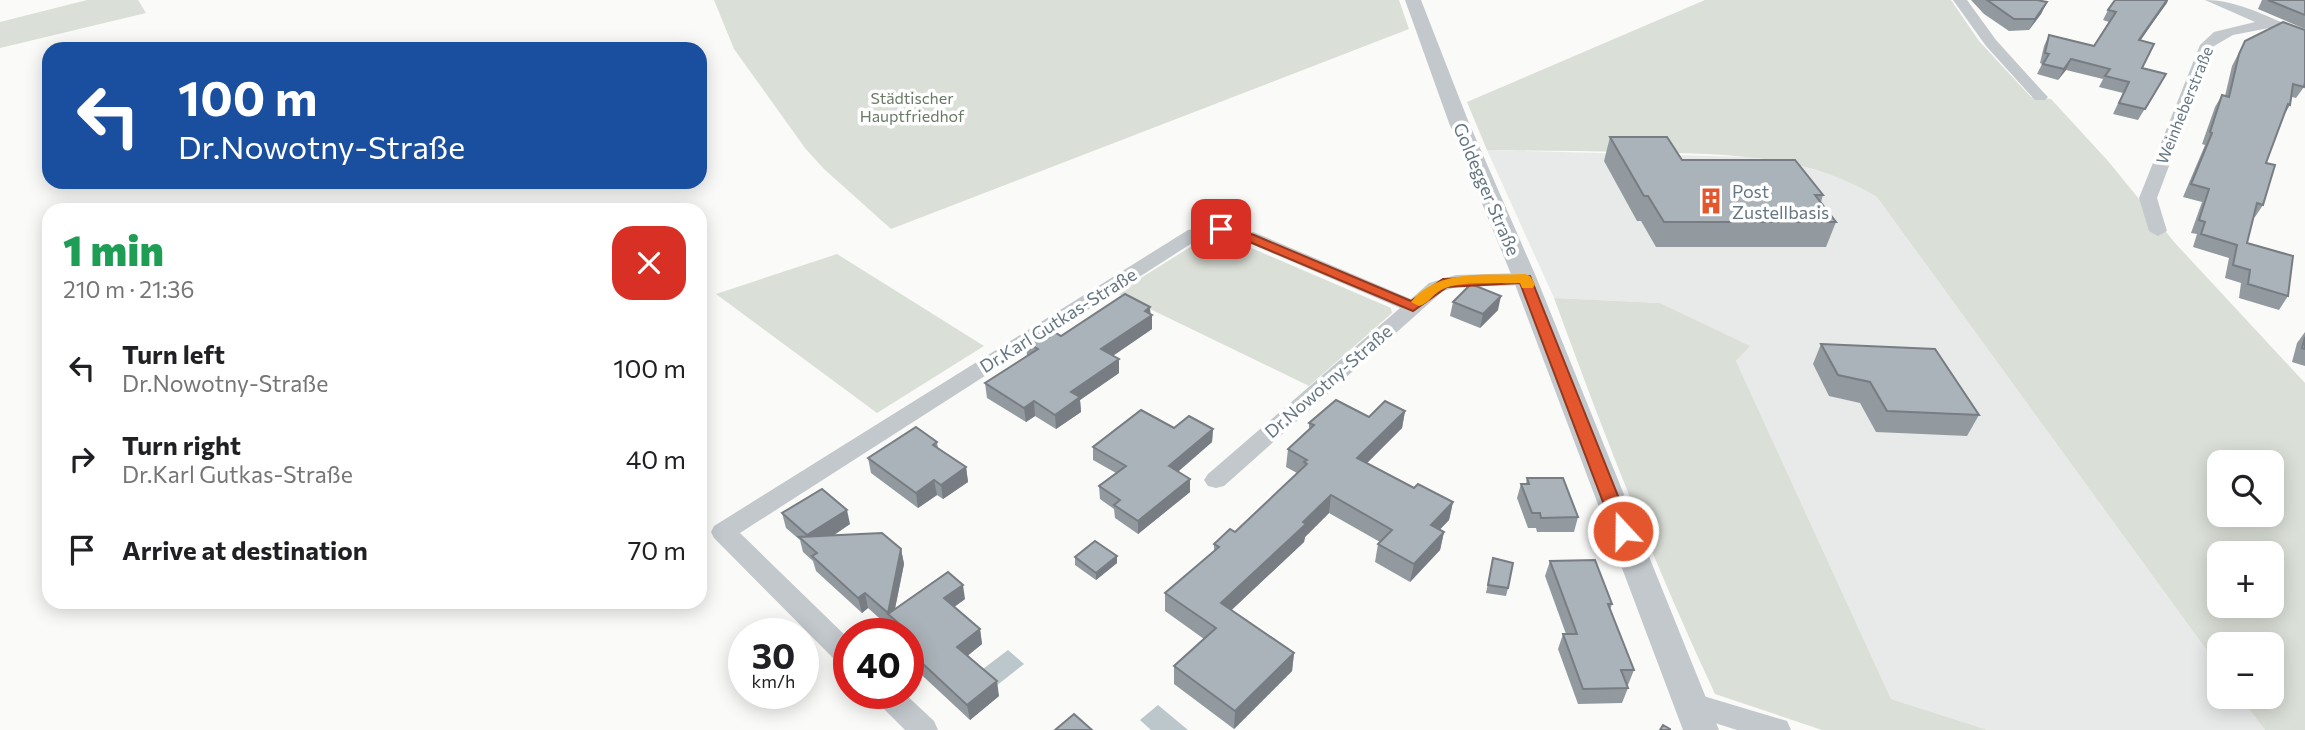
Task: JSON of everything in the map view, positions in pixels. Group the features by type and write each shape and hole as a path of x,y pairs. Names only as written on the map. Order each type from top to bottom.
{"street":[{"name":"Goldegger Straße","path":"1413,0 1459,124 1525,279 1700,730"},
{"path":"1960,0 1991,43 2040,97"},
{"path":"2216,1 2305,37"},
{"name":"Weinheberstraße","path":"2158,231 2148,198 2207,45 2211,39 2222,33 2272,23"},
{"name":"Dr.Karl Gutkas-Straße","path":"833,640 723,532 1194,234 1221,229 1240,234 1413,307"},
{"name":"Dr.Nowotny-Straße","path":"1216,480 1443,283 1525,279"},
{"path":"1690,704 1777,730"},
{"path":"902,709 924,730"}],"shaded area":[{"path":"1487,150 1748,157 1797,165 1860,186 1877,197 2207,651 2207,709 2249,709 2265,730 1988,730 1891,699 1736,361 1749,346 1660,303 1554,298"},
{"path":"1008,650 1024,664 996,686 979,672"},
{"path":"1158,705 1188,730 1151,730 1140,720"}],"green space":[{"path":"87,0 138,0 146,13 0,48 0,22"},
{"name":"Städtischer Hauptfriedhof","path":"714,0 1399,0 1409,29 891,229 824,169 805,148 734,49"},
{"path":"1705,0 1951,0 1979,41 2031,97 2051,99 2108,161 2175,243 2305,383 2305,730 2265,730 2249,709 2284,709 2284,632 2207,632 2207,651 1877,197 1820,171 1758,158 1695,154 1487,150 1467,102"},
{"path":"1213,237 1242,244 1391,308 1392,313 1309,386 1117,293 1203,239"},
{"path":"837,254 984,346 877,413 716,294"},
{"path":"1554,298 1660,303 1750,346 1736,361 1891,699 1988,730 1822,730 1715,694 1630,498"}],"building":[{"path":"1987,0 2047,2 2035,19 2014,19"},
{"path":"2115,0 2167,0 2139,40 2154,44 2142,68 2166,74 2145,109 2119,103 2129,82 2105,76 2110,69 2071,59 2064,69 2043,64 2049,54 2045,53 2049,35 2094,46 2116,12 2108,10"},
{"path":"2268,0 2305,0 2305,15"},
{"path":"2283,22 2305,30 2305,82 2304,87 2293,84 2290,105 2288,104 2266,163 2275,165 2263,205 2257,203 2247,243 2293,256 2288,296 2248,284 2250,270 2233,265 2237,245 2201,234 2205,222 2199,220 2209,189 2191,184 2212,133 2210,132 2222,95 2229,97 2239,54 2245,41"},
{"path":"1610,137 1667,137 1682,160 1795,160 1823,195 1815,195 1836,222 1664,222 1648,196 1644,196"},
{"path":"1471,284 1501,296 1483,314 1453,302"},
{"path":"1125,294 1150,307 1145,311 1152,315 1101,349 1119,359 1071,392 1080,397 1055,415 1034,401 1024,408 985,383 1038,349 1026,342 1048,328 1061,336"},
{"path":"1821,344 1935,349 1979,415 1887,411 1870,382 1838,375"},
{"path":"1336,400 1369,417 1385,401 1405,411 1357,458 1414,488 1418,484 1453,502 1431,525 1444,532 1414,564 1378,544 1392,530 1331,495 1303,522 1306,524 1221,603 1294,653 1235,711 1174,666 1216,628 1165,593 1219,547 1214,544 1230,529 1235,532 1307,464 1304,462 1307,460 1288,449 1314,425 1309,423"},
{"path":"1141,410 1174,428 1189,416 1213,429 1169,466 1190,479 1138,521 1114,505 1120,500 1099,486 1126,466 1093,447"},
{"path":"916,427 937,442 933,445 966,467 941,485 934,480 916,493 868,458"},
{"path":"1527,478 1563,478 1578,517 1541,518 1540,513 1532,513 1521,484 1529,484"},
{"path":"822,489 847,510 807,535 782,513"},
{"path":"882,533 901,549 888,613 865,593 858,598 812,556 817,553 799,537"},
{"path":"1095,541 1117,556 1096,573 1075,557"},
{"path":"1493,558 1513,563 1508,588 1488,585"},
{"path":"1595,560 1612,604 1608,604 1634,670 1621,670 1628,688 1583,689 1563,634 1577,634 1550,561"},
{"path":"948,572 963,585 944,598 980,629 957,647 997,681 967,705 924,665 924,618 893,618 888,614"},
{"path":"1074,714 1092,730 1055,730"}],"slow traffic":[{"path":"1419,302 1436,287 1455,281 1525,279 1528,284"}],"place":[{"name":"Post Zustellbasis","path":"1711,201"}],"route":[{"path":"1221,229 1250,237 1413,307 1443,283 1525,279 1623,531"}]}
